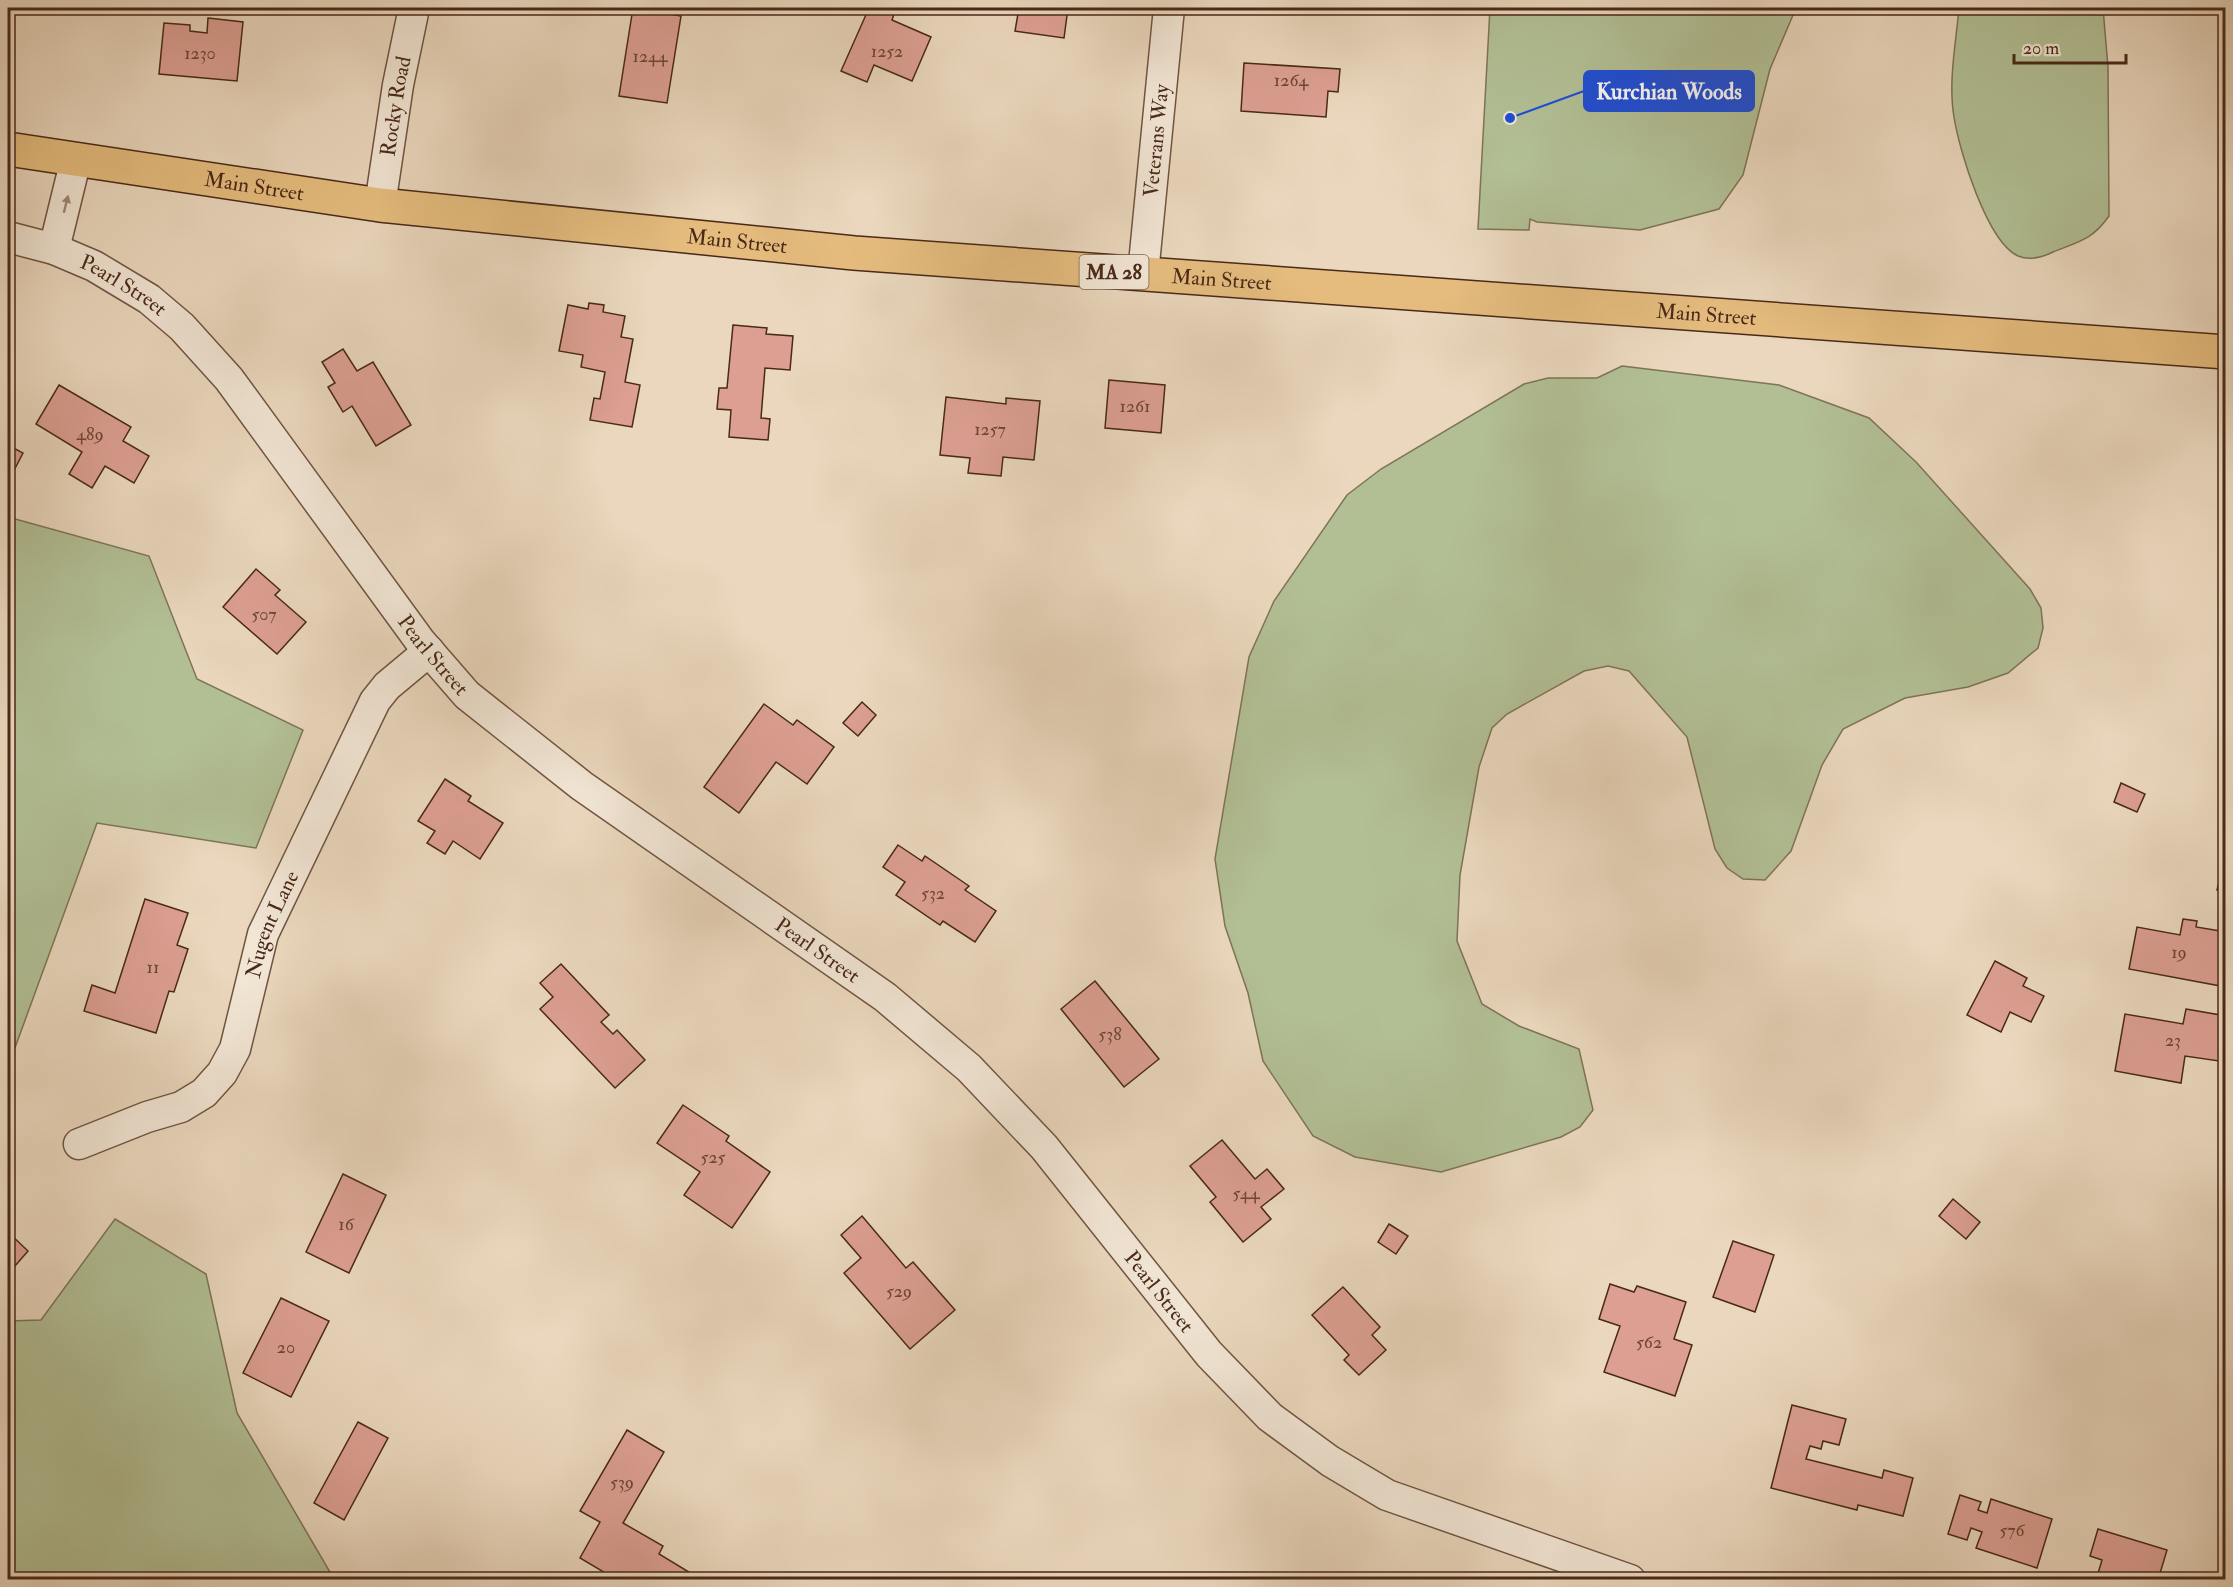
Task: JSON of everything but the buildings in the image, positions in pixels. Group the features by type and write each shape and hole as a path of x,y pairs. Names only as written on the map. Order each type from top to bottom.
{"main road":[{"name":"Main Street","path":"8,149 380,205 843,252 2226,352"}],"street":[{"name":"Rocky Road","path":"380,205 398,86 414,8"},
{"name":"Veterans Way","path":"1143,274 1169,8"},
{"name":"Pearl Street","path":"54,249 76,159"},
{"name":"Pearl Street","path":"8,237 54,249 113,276 149,299 182,327 229,379 429,651 468,695 495,719 582,786 885,997 969,1068 1044,1147 1202,1345 1270,1417 1329,1461 1387,1495 1630,1580"},
{"name":"Nugent Lane","path":"79,1144 147,1117 181,1107 204,1093 222,1073 235,1049 263,934 375,701 387,686 429,651"}],"green space":[{"path":"1490,8 1796,8 1770,69 1743,175 1719,209 1640,230 1537,222 1530,219 1529,230 1478,229"},
{"path":"1959,8 2103,8 2108,67 2109,216 2097,230 2085,239 2041,257 2018,256 2007,247 1985,215 1968,172 1952,104 1952,76"},
{"path":"1622,366 1779,385 1869,418 1916,462 2030,589 2041,608 2043,628 2038,648 2008,673 1968,687 1905,698 1843,729 1822,765 1791,851 1765,880 1743,879 1727,868 1715,849 1687,737 1629,671 1608,666 1584,671 1507,714 1492,728 1479,767 1460,875 1457,941 1482,1004 1519,1026 1579,1049 1593,1110 1580,1127 1561,1137 1441,1172 1355,1157 1313,1136 1263,1061 1248,993 1225,926 1215,859 1249,657 1274,601 1347,495 1381,469 1524,384 1548,378 1597,378"},
{"path":"8,517 149,556 197,679 303,730 256,848 97,823 8,1067"},
{"path":"115,1219 206,1274 237,1413 334,1579 8,1579 8,1321 41,1320"}],"place":[{"name":"Kurchian Woods","path":"1510,118"}]}
